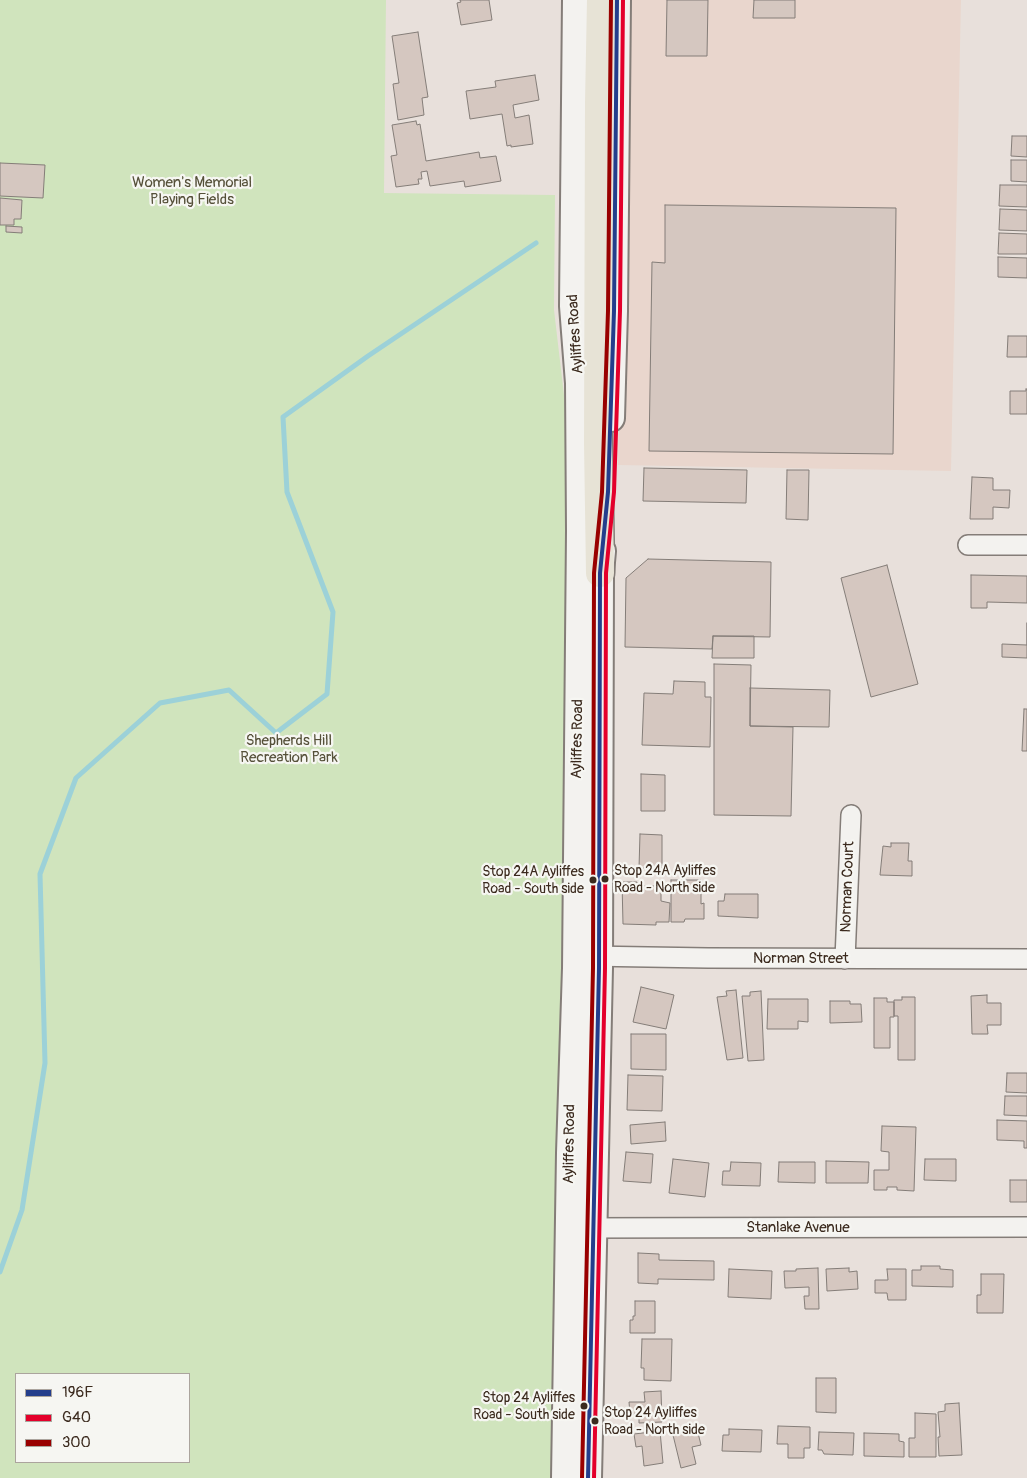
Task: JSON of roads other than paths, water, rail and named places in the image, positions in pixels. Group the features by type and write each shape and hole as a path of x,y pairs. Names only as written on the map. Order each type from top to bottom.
{"highway":[{"path":"600,573 598,443 601,0"}],"main road":[{"name":"Ayliffes Road","path":"576,0 573,306 578,366 587,956"},
{"name":"Ayliffes Road","path":"565,1478 581,1228 587,956 600,573 608,492 614,320 617,0"},
{"name":"Ayliffes Road","path":"581,1228 588,1478"}],"street":[{"path":"968,544 1027,545"},
{"name":"Norman Court","path":"845,959 851,815"},
{"name":"Norman Street","path":"587,956 1027,960"},
{"name":"Stanlake Avenue","path":"581,1228 1027,1227"}],"waterway":[{"path":"0,1272 22,1210 45,1063 40,874 76,778 160,703 229,690 276,733 327,694 333,612 287,492 283,417 368,356 536,243"}],"place":[{"name":"Stop 24A Ayliffes Road - North side","path":"605,879"},
{"name":"Stop 24A Ayliffes Road - South side","path":"593,880"},
{"name":"Stop 24 Ayliffes Road - South side","path":"584,1406"},
{"name":"Stop 24 Ayliffes Road - North side","path":"595,1421"}],"park label":[{"name":"Women's Memorial Playing Fields","path":"192,192"},
{"name":"Shepherds Hill Recreation Park","path":"289,750"}]}
